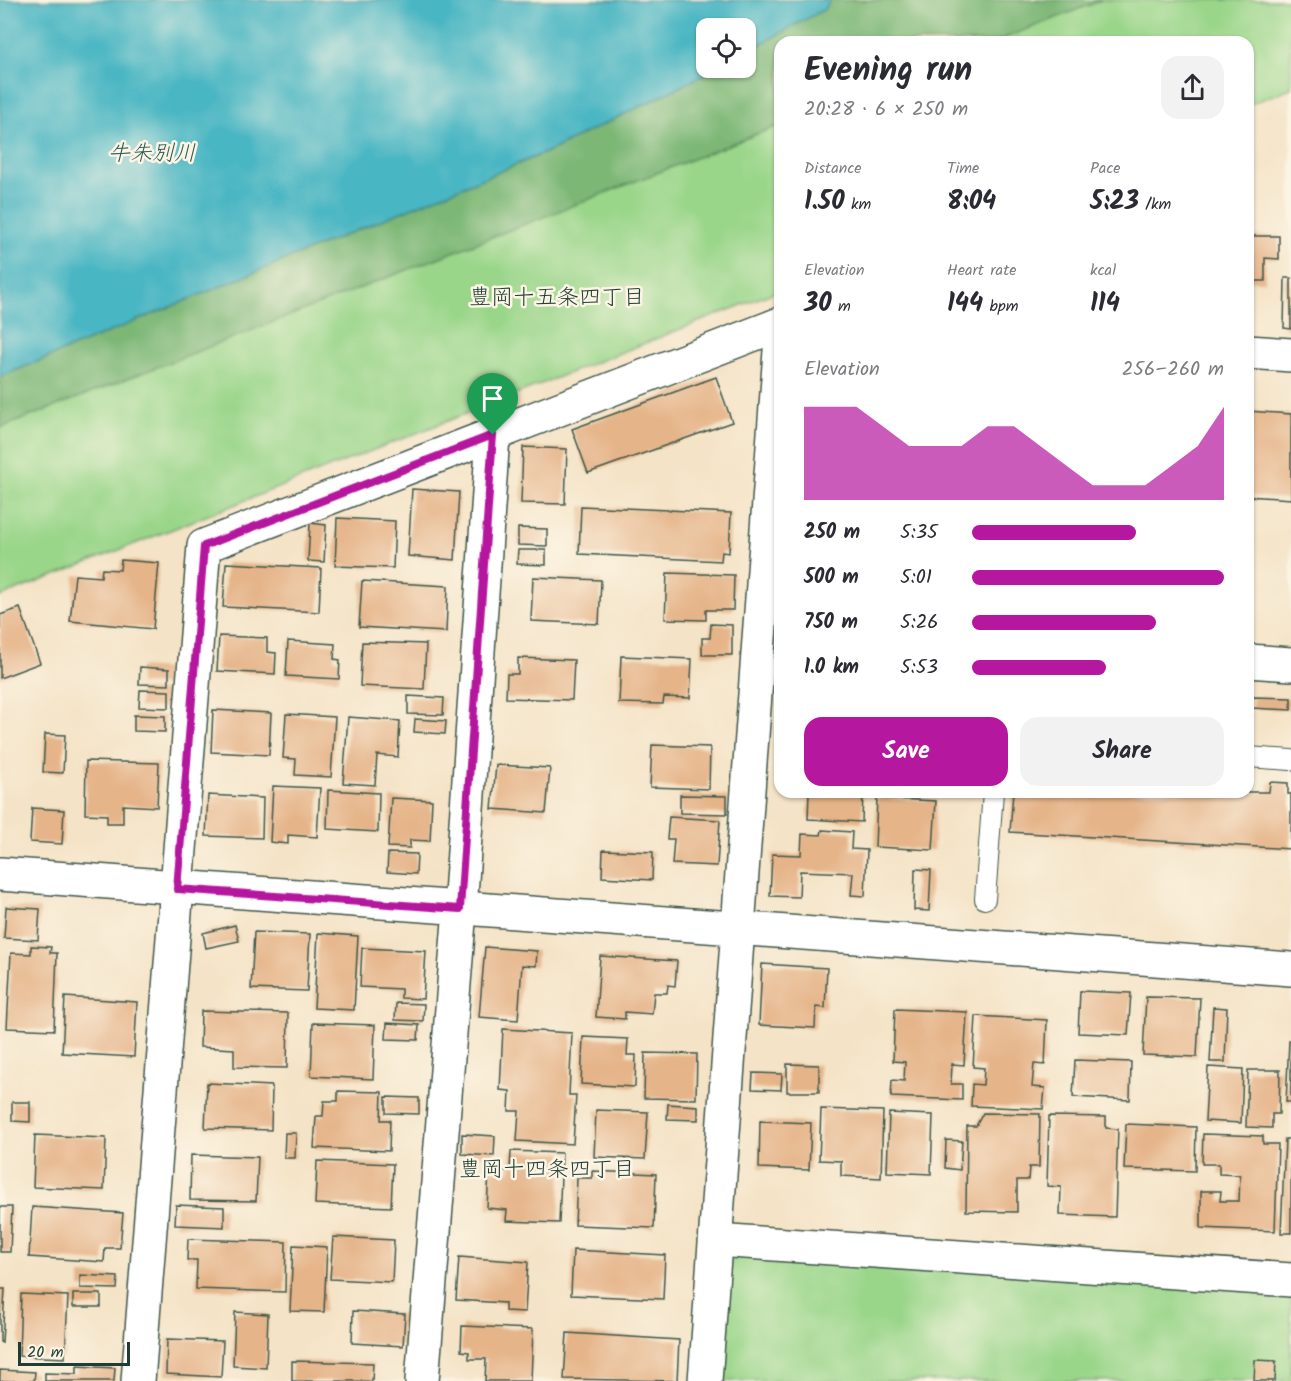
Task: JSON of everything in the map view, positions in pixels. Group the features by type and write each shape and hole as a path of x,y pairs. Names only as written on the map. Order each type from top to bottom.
{"street":[{"path":"138,1381 204,546 774,326"},
{"path":"1254,352 1291,355"},
{"path":"422,1381 460,909 493,435"},
{"path":"705,1381 740,929 769,626 774,501"},
{"path":"1254,661 1291,664"},
{"path":"0,874 177,889 1291,969"},
{"path":"716,1240 1291,1280"}],"lane":[{"path":"1254,757 1291,760"},
{"path":"985,899 993,798"}],"green space":[{"path":"830,0 1102,0 1009,36 774,36 774,127 0,428 0,377 547,152 696,76 696,78 756,78 756,45 825,9"},
{"path":"1102,0 1291,0 1291,88 1254,103 1254,36 1009,36"},
{"path":"774,127 774,292 0,597 0,428"},
{"path":"716,1240 1291,1280 1291,1381 705,1381"}],"water":[{"name":"牛朱別川","path":"0,0 830,0 825,9 756,47 756,18 696,18 696,78 698,78 547,152 0,377"}],"building":[{"path":"1254,236 1279,236 1279,259 1265,258 1265,281 1254,281"},
{"path":"1285,278 1291,278 1291,329 1284,328"},
{"path":"716,377 732,422 588,473 572,429"},
{"path":"1254,411 1291,414 1291,499 1254,496"},
{"path":"523,447 567,449 565,504 521,503"},
{"path":"412,489 459,492 455,560 408,556"},
{"path":"581,506 731,513 729,553 722,552 721,561 579,554"},
{"path":"337,518 395,521 393,568 335,566"},
{"path":"310,523 326,525 324,562 308,561"},
{"path":"518,528 547,529 547,546 518,545"},
{"path":"518,550 546,550 546,565 517,564"},
{"path":"121,560 159,563 153,629 70,621 75,575 101,577 102,569 120,570"},
{"path":"226,563 321,568 319,612 223,607"},
{"path":"667,573 734,575 733,610 706,610 706,620 665,619"},
{"path":"533,577 601,580 599,624 531,621"},
{"path":"362,581 448,586 446,632 359,627"},
{"path":"20,608 40,663 0,678 0,615"},
{"path":"711,624 732,625 732,655 702,655 702,638 710,638"},
{"path":"219,636 267,638 267,652 276,653 275,674 217,671"},
{"path":"288,641 335,644 334,659 340,660 339,679 286,676"},
{"path":"362,642 426,644 424,689 360,686"},
{"path":"621,656 692,659 690,698 664,697 663,704 619,703"},
{"path":"518,658 574,660 572,700 506,698 507,674 518,674"},
{"path":"140,667 169,669 169,685 139,684"},
{"path":"140,690 169,691 169,708 139,707"},
{"path":"408,696 444,698 443,715 408,714"},
{"path":"1254,697 1291,698 1291,710 1254,708"},
{"path":"213,710 271,713 269,755 211,752"},
{"path":"286,714 335,717 331,777 295,775 296,759 283,758"},
{"path":"134,715 165,716 165,732 134,731"},
{"path":"348,717 400,721 398,757 377,755 375,785 343,783"},
{"path":"415,719 446,721 445,734 414,732"},
{"path":"45,734 65,735 63,773 43,772"},
{"path":"652,745 710,747 709,789 650,787"},
{"path":"86,761 159,763 157,807 123,805 123,823 107,823 107,815 85,814"},
{"path":"496,765 550,768 546,813 492,809"},
{"path":"1270,782 1288,783 1288,794 1291,794 1291,849 1010,832 1013,798 1254,798 1254,792 1269,792"},
{"path":"273,786 320,788 317,837 288,835 288,844 270,842"},
{"path":"328,790 379,793 378,832 327,829"},
{"path":"208,795 263,798 262,838 206,836"},
{"path":"680,795 727,796 727,814 680,813"},
{"path":"391,798 432,800 430,841 410,840 410,848 388,847"},
{"path":"809,798 863,798 862,822 808,819"},
{"path":"877,798 936,801 933,850 875,847"},
{"path":"32,808 64,810 62,844 30,842"},
{"path":"669,817 720,820 717,866 672,864 674,839 667,839"},
{"path":"822,830 852,832 851,849 867,850 865,896 851,895 853,873 800,871 799,897 770,896 772,854 801,855 802,834 821,835"},
{"path":"603,850 653,852 652,880 602,877"},
{"path":"388,853 417,854 416,874 387,872"},
{"path":"915,869 931,870 929,911 914,910"},
{"path":"6,907 40,909 38,940 4,938"},
{"path":"235,925 239,941 206,948 203,933"},
{"path":"254,932 310,934 307,991 251,989"},
{"path":"318,933 358,936 354,1010 314,1008"},
{"path":"31,946 51,947 50,953 57,953 54,1030 7,1028 11,953 31,954"},
{"path":"485,947 537,951 536,966 522,965 518,1020 479,1017"},
{"path":"362,948 426,951 423,999 401,998 401,989 360,987"},
{"path":"600,956 677,961 675,986 668,985 667,993 654,993 652,1014 625,1012 625,1019 596,1017"},
{"path":"762,964 827,968 825,1008 816,1007 815,1028 759,1025"},
{"path":"1080,991 1131,993 1128,1035 1078,1033"},
{"path":"65,997 137,1002 134,1057 62,1053"},
{"path":"1146,997 1200,998 1197,1057 1143,1055"},
{"path":"396,1003 424,1004 423,1021 395,1020"},
{"path":"1213,1007 1227,1008 1225,1062 1210,1062"},
{"path":"895,1009 967,1012 964,1065 952,1064 951,1084 962,1084 962,1100 891,1097 892,1080 904,1081 905,1062 893,1061"},
{"path":"201,1011 288,1013 287,1068 234,1067 234,1049 200,1047"},
{"path":"976,1016 1047,1020 1045,1065 1034,1064 1032,1087 1045,1088 1043,1109 971,1106 972,1084 983,1085 984,1068 973,1067"},
{"path":"313,1023 375,1025 373,1079 311,1076"},
{"path":"387,1023 419,1025 418,1040 386,1039"},
{"path":"503,1029 572,1033 569,1095 576,1095 573,1144 517,1141 519,1111 509,1111 510,1091 500,1090"},
{"path":"583,1037 628,1039 627,1055 636,1055 635,1087 581,1084"},
{"path":"1289,1040 1291,1040 1291,1102 1286,1102"},
{"path":"645,1053 697,1054 696,1099 644,1098"},
{"path":"1075,1060 1131,1062 1130,1100 1073,1097"},
{"path":"787,1064 819,1065 819,1092 787,1092"},
{"path":"1208,1067 1243,1069 1241,1123 1205,1121"},
{"path":"1248,1070 1280,1070 1279,1114 1272,1114 1272,1128 1246,1127"},
{"path":"753,1073 782,1074 781,1090 752,1089"},
{"path":"207,1083 272,1086 271,1130 205,1128"},
{"path":"338,1091 382,1092 381,1120 390,1120 389,1151 314,1148 316,1116 323,1116 324,1101 338,1101"},
{"path":"386,1097 419,1098 419,1114 386,1113"},
{"path":"12,1102 30,1102 30,1122 12,1121"},
{"path":"668,1104 698,1106 698,1120 667,1119"},
{"path":"821,1109 883,1111 881,1178 841,1176 841,1161 819,1160"},
{"path":"596,1110 648,1112 645,1159 594,1157"},
{"path":"889,1113 933,1115 931,1174 887,1172"},
{"path":"983,1113 1040,1114 1039,1167 1029,1167 1028,1180 1017,1180 1017,1212 966,1211 967,1126 976,1126"},
{"path":"1049,1116 1106,1117 1106,1128 1118,1129 1115,1217 1060,1215 1061,1187 1047,1186"},
{"path":"760,1121 811,1123 809,1170 759,1168"},
{"path":"1126,1124 1196,1127 1195,1171 1124,1169"},
{"path":"285,1133 296,1133 295,1158 284,1158"},
{"path":"462,1134 495,1136 494,1156 462,1154"},
{"path":"1203,1134 1263,1136 1263,1144 1278,1144 1275,1231 1201,1228 1201,1191 1221,1191 1220,1201 1239,1201 1240,1175 1219,1174 1219,1164 1202,1164"},
{"path":"35,1135 106,1138 104,1190 33,1187"},
{"path":"1285,1139 1291,1139 1291,1233 1281,1233"},
{"path":"946,1140 962,1141 960,1170 945,1168"},
{"path":"511,1151 562,1153 559,1223 506,1221 507,1210 487,1208 489,1170 510,1171"},
{"path":"191,1155 258,1157 256,1201 190,1200"},
{"path":"317,1161 393,1164 391,1207 315,1204"},
{"path":"592,1171 656,1174 654,1228 575,1225 577,1178 592,1178"},
{"path":"176,1205 224,1207 224,1227 175,1225"},
{"path":"0,1207 12,1207 10,1252 0,1252"},
{"path":"32,1207 123,1213 120,1248 105,1248 104,1262 29,1257"},
{"path":"333,1237 394,1240 392,1282 330,1279"},
{"path":"188,1239 286,1242 285,1292 196,1289 197,1260 187,1260"},
{"path":"293,1245 327,1247 324,1312 290,1311"},
{"path":"573,1250 665,1255 663,1299 571,1295"},
{"path":"459,1257 528,1262 525,1312 505,1311 505,1303 456,1300"},
{"path":"80,1275 118,1277 117,1289 80,1288"},
{"path":"0,1289 5,1289 2,1343 0,1342"},
{"path":"21,1294 68,1296 65,1358 19,1356"},
{"path":"73,1294 101,1294 101,1307 73,1307"},
{"path":"353,1311 405,1314 403,1346 352,1343"},
{"path":"235,1312 268,1314 266,1368 233,1366"},
{"path":"462,1326 533,1329 531,1381 485,1381 486,1359 469,1359 469,1352 461,1351"},
{"path":"567,1333 679,1340 677,1381 564,1379"},
{"path":"167,1339 223,1341 221,1377 166,1374"},
{"path":"1255,1360 1276,1361 1275,1381 1254,1381"},
{"path":"292,1361 373,1363 372,1381 292,1381"},
{"path":"77,1366 115,1368 114,1381 45,1381 45,1373 77,1374"},
{"path":"0,1370 35,1372 34,1381 0,1381"}],"district":[{"name":"豊岡十五条四丁目","path":"557,296"},
{"name":"豊岡十四条四丁目","path":"547,1168"}],"route":[{"path":"493,435 460,909 177,889 204,546 493,435"}]}
